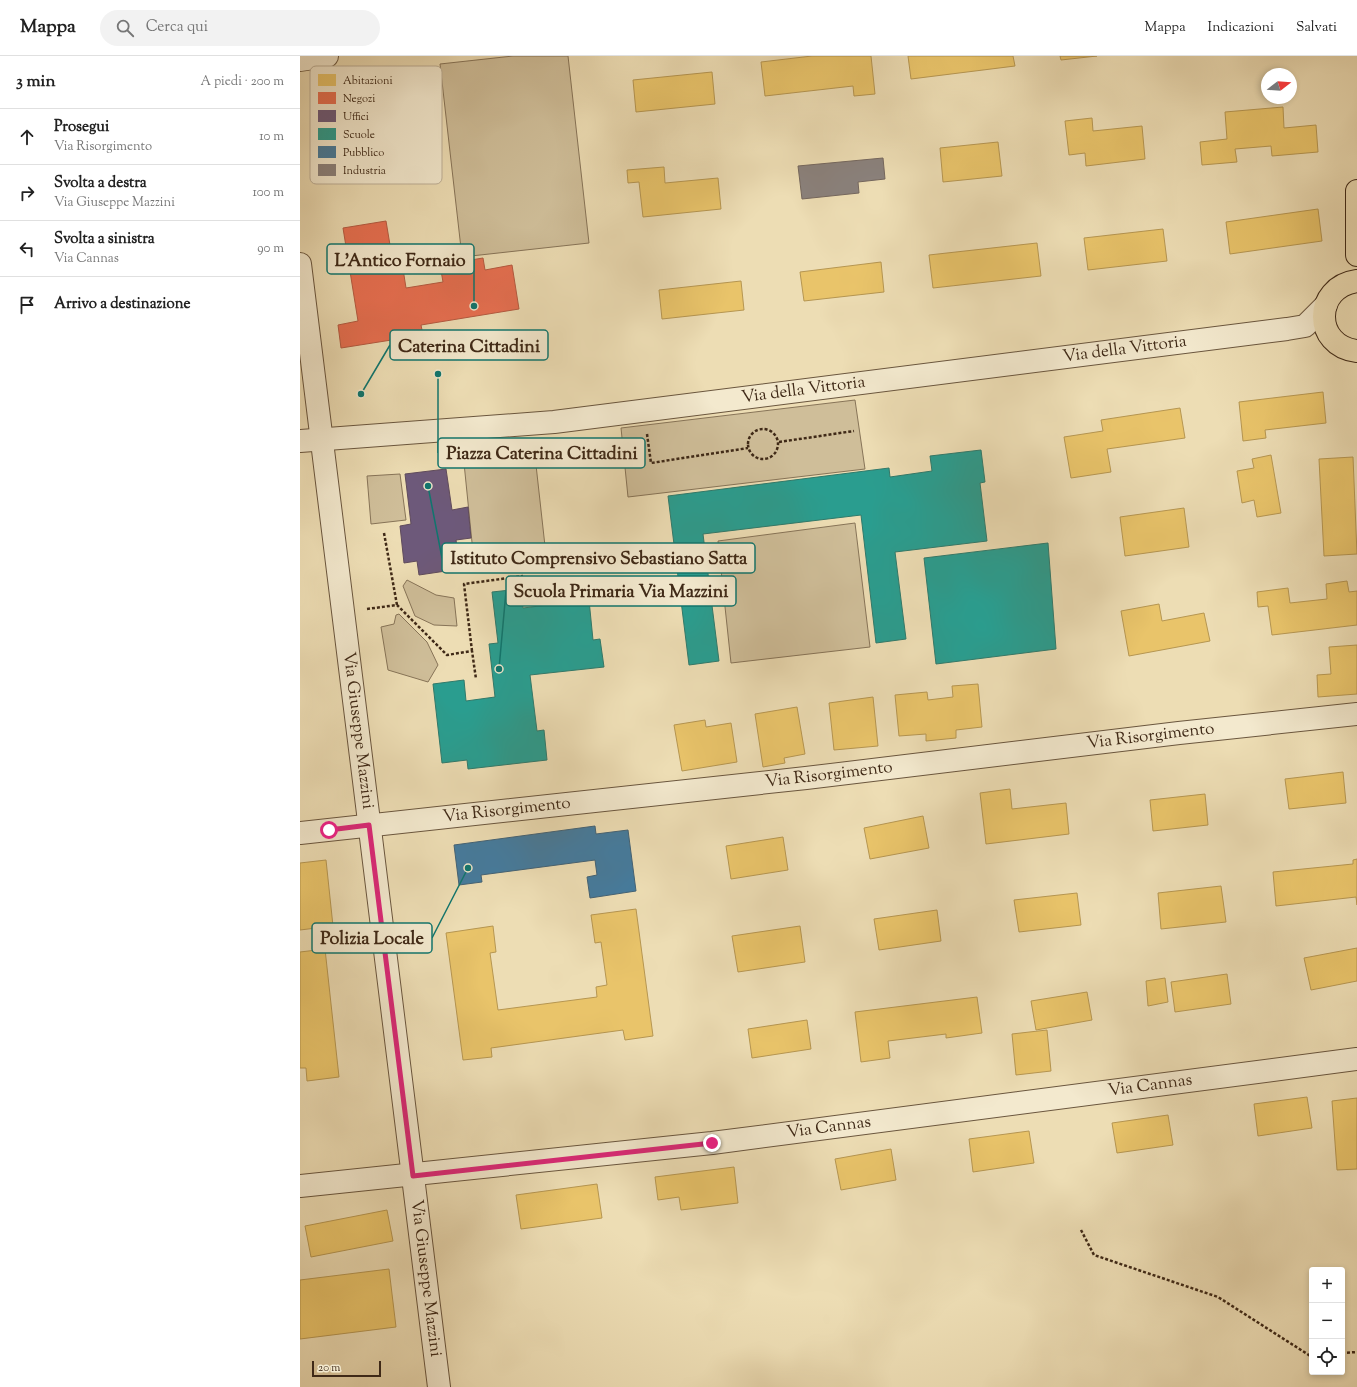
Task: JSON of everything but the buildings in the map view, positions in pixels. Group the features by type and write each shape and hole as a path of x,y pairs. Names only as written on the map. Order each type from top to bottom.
{"main road":[{"path":"1350,351 1326,327 1324,316 1326,305 1332,294 1350,284 1357,254 1357,191"}],"street":[{"path":"300,60 327,56"},
{"name":"Via Giuseppe Mazzini","path":"300,264 439,1386"},
{"path":"1326,305 1305,326 1350,351"},
{"name":"Via della Vittoria","path":"300,441 554,422 1305,326"},
{"name":"Via Risorgimento","path":"300,833 806,778 1179,733 1357,714"},
{"name":"Via Cannas","path":"300,1186 413,1176 712,1143 1357,1059"}],"path":[{"path":"646,428 651,463 748,448"},
{"path":"761,429 771,430 779,442 777,451 770,458 766,459 757,458 748,448 748,443 752,434 761,429"},
{"path":"779,442 854,431"},
{"path":"384,533 397,605 447,655 472,652"},
{"path":"476,679 464,584 524,576"},
{"path":"366,609 397,605"},
{"path":"1082,1230 1094,1255 1218,1298 1309,1354"},
{"path":"1345,1353 1357,1352"}],"shaded area":[{"path":"513,56 568,56 589,243 462,257 442,82 442,66 440,66 440,64"},
{"path":"855,400 865,469 628,497 621,428"},
{"path":"535,456 547,564 475,572 464,463"},
{"path":"400,474 406,520 371,524 367,476"},
{"path":"855,523 870,647 731,663 718,541"},
{"path":"407,580 436,595 454,598 457,626 434,625 415,616 403,586"},
{"path":"399,614 427,642 438,665 428,682 388,670 381,627 394,624 396,615"}],"place":[{"name":"L'Antico Fornaio","path":"474,306"},
{"name":"Piazza Caterina Cittadini","path":"438,374"},
{"name":"Caterina Cittadini","path":"361,394"},
{"name":"Istituto Comprensivo Sebastiano Satta","path":"428,486"},
{"name":"Scuola Primaria Via Mazzini","path":"499,669"},
{"name":"Polizia Locale","path":"468,868"}],"route":[{"path":"329,830 369,825 413,1176 712,1143"}]}
